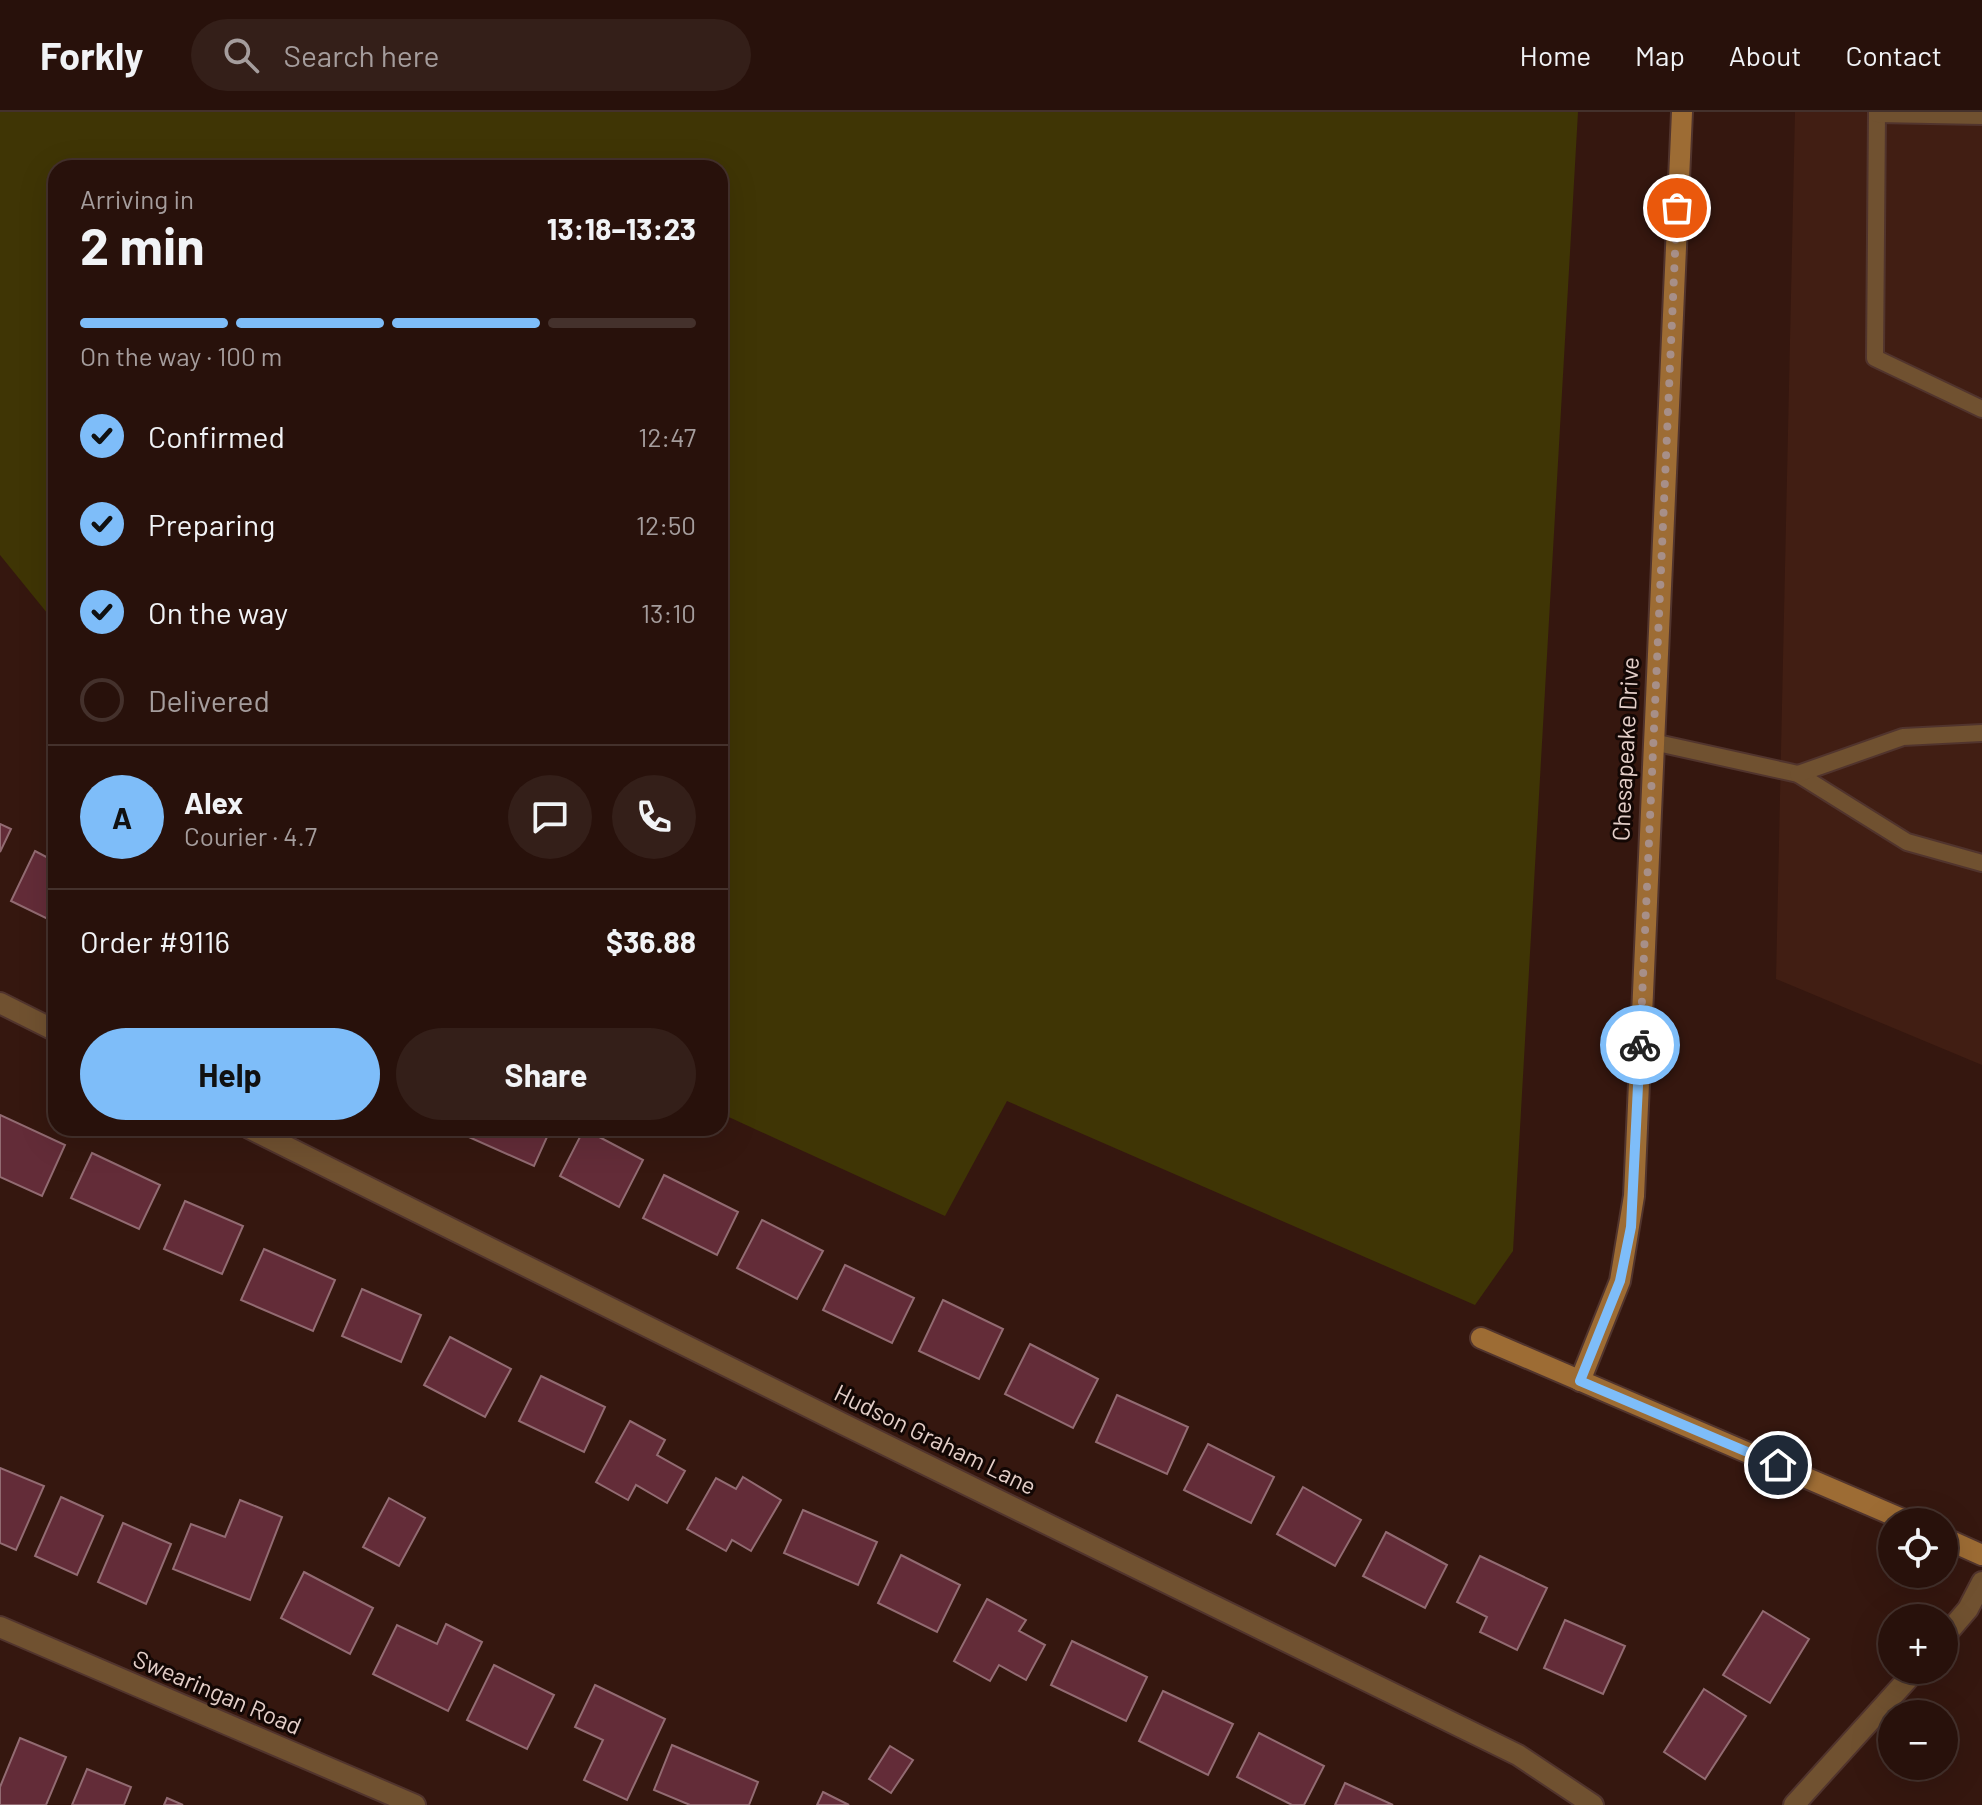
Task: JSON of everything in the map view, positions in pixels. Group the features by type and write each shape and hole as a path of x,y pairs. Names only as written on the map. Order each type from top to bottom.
{"street":[{"name":"Chesapeake Drive","path":"1580,1381 1620,1281 1631,1227 1682,112"},
{"path":"0,1003 48,1027"},
{"name":"Hudson Graham Lane","path":"265,1136 1518,1755 1593,1805"},
{"path":"1481,1338 1878,1509"},
{"path":"1958,1544 1982,1555"},
{"path":"1958,1621 1982,1582"},
{"name":"Swearingan Road","path":"0,1627 415,1805"},
{"path":"1794,1805 1903,1684"}],"lane":[{"path":"1982,116 1877,113 1875,358 1982,409"},
{"path":"1798,774 1903,737 1982,733"},
{"path":"1653,742 1798,774 1907,842 1982,863"}],"shaded area":[{"path":"0,112 1578,112 1513,1251 1475,1305 1007,1101 945,1216 728,1117 728,160 48,160 48,614 0,555"},
{"path":"1795,112 1982,112 1982,1065 1776,979"}],"building":[{"path":"0,824 11,829 0,852"},
{"path":"35,851 48,858 48,919 11,901"},
{"path":"0,1115 65,1145 42,1196 0,1177"},
{"path":"466,1136 547,1136 534,1166"},
{"path":"580,1136 597,1136 643,1160 619,1207 560,1176"},
{"path":"92,1153 160,1185 139,1229 71,1198"},
{"path":"664,1175 738,1212 717,1255 643,1218"},
{"path":"185,1201 243,1226 222,1274 164,1249"},
{"path":"762,1220 823,1251 797,1299 737,1268"},
{"path":"264,1249 335,1280 313,1331 241,1300"},
{"path":"845,1265 914,1298 892,1343 823,1310"},
{"path":"362,1289 421,1315 401,1362 342,1336"},
{"path":"943,1300 1003,1329 979,1379 919,1351"},
{"path":"450,1337 511,1369 485,1417 424,1385"},
{"path":"1030,1344 1098,1379 1073,1428 1005,1394"},
{"path":"541,1376 605,1407 584,1452 519,1421"},
{"path":"1117,1395 1188,1427 1167,1474 1096,1442"},
{"path":"630,1421 665,1440 657,1455 685,1471 667,1503 636,1485 628,1500 596,1482"},
{"path":"1208,1444 1274,1477 1251,1523 1184,1490"},
{"path":"0,1468 44,1486 16,1550 0,1543"},
{"path":"743,1477 781,1500 751,1551 732,1540 726,1551 687,1529 716,1478 736,1489"},
{"path":"1303,1487 1361,1520 1335,1566 1277,1534"},
{"path":"61,1497 103,1516 77,1575 35,1556"},
{"path":"389,1498 425,1518 399,1566 363,1547"},
{"path":"240,1500 282,1517 250,1600 173,1569 191,1524 225,1537"},
{"path":"803,1510 877,1542 858,1585 784,1553"},
{"path":"123,1523 171,1544 146,1604 98,1582"},
{"path":"1386,1532 1447,1565 1425,1608 1363,1576"},
{"path":"901,1555 960,1585 937,1632 878,1603"},
{"path":"1480,1556 1547,1588 1517,1650 1480,1632 1487,1617 1457,1602"},
{"path":"304,1572 373,1608 350,1654 281,1618"},
{"path":"987,1599 1026,1620 1019,1631 1045,1645 1026,1680 999,1665 990,1681 954,1661"},
{"path":"1763,1611 1809,1639 1770,1703 1723,1675"},
{"path":"1565,1620 1625,1646 1603,1694 1544,1668"},
{"path":"446,1624 482,1642 448,1711 373,1674 397,1625 437,1644"},
{"path":"1072,1641 1147,1677 1126,1721 1051,1685"},
{"path":"494,1665 554,1695 527,1749 467,1720"},
{"path":"595,1685 665,1719 627,1800 584,1780 603,1740 575,1727"},
{"path":"1704,1689 1746,1716 1705,1779 1664,1752"},
{"path":"1163,1691 1233,1724 1208,1775 1139,1741"},
{"path":"1259,1733 1324,1766 1304,1805 1292,1805 1237,1777"},
{"path":"20,1738 66,1757 46,1805 0,1805 0,1787"},
{"path":"672,1745 758,1782 749,1805 690,1805 654,1790"},
{"path":"890,1746 913,1760 891,1793 869,1779"},
{"path":"87,1769 131,1787 124,1805 72,1805"},
{"path":"1345,1783 1393,1805 1335,1805"},
{"path":"823,1792 849,1805 817,1805"},
{"path":"167,1798 183,1805 164,1805"}],"way so far":[{"path":"1640,1045 1677,208"}],"route":[{"path":"1640,1045 1631,1227 1620,1281 1580,1381 1778,1465"}]}
